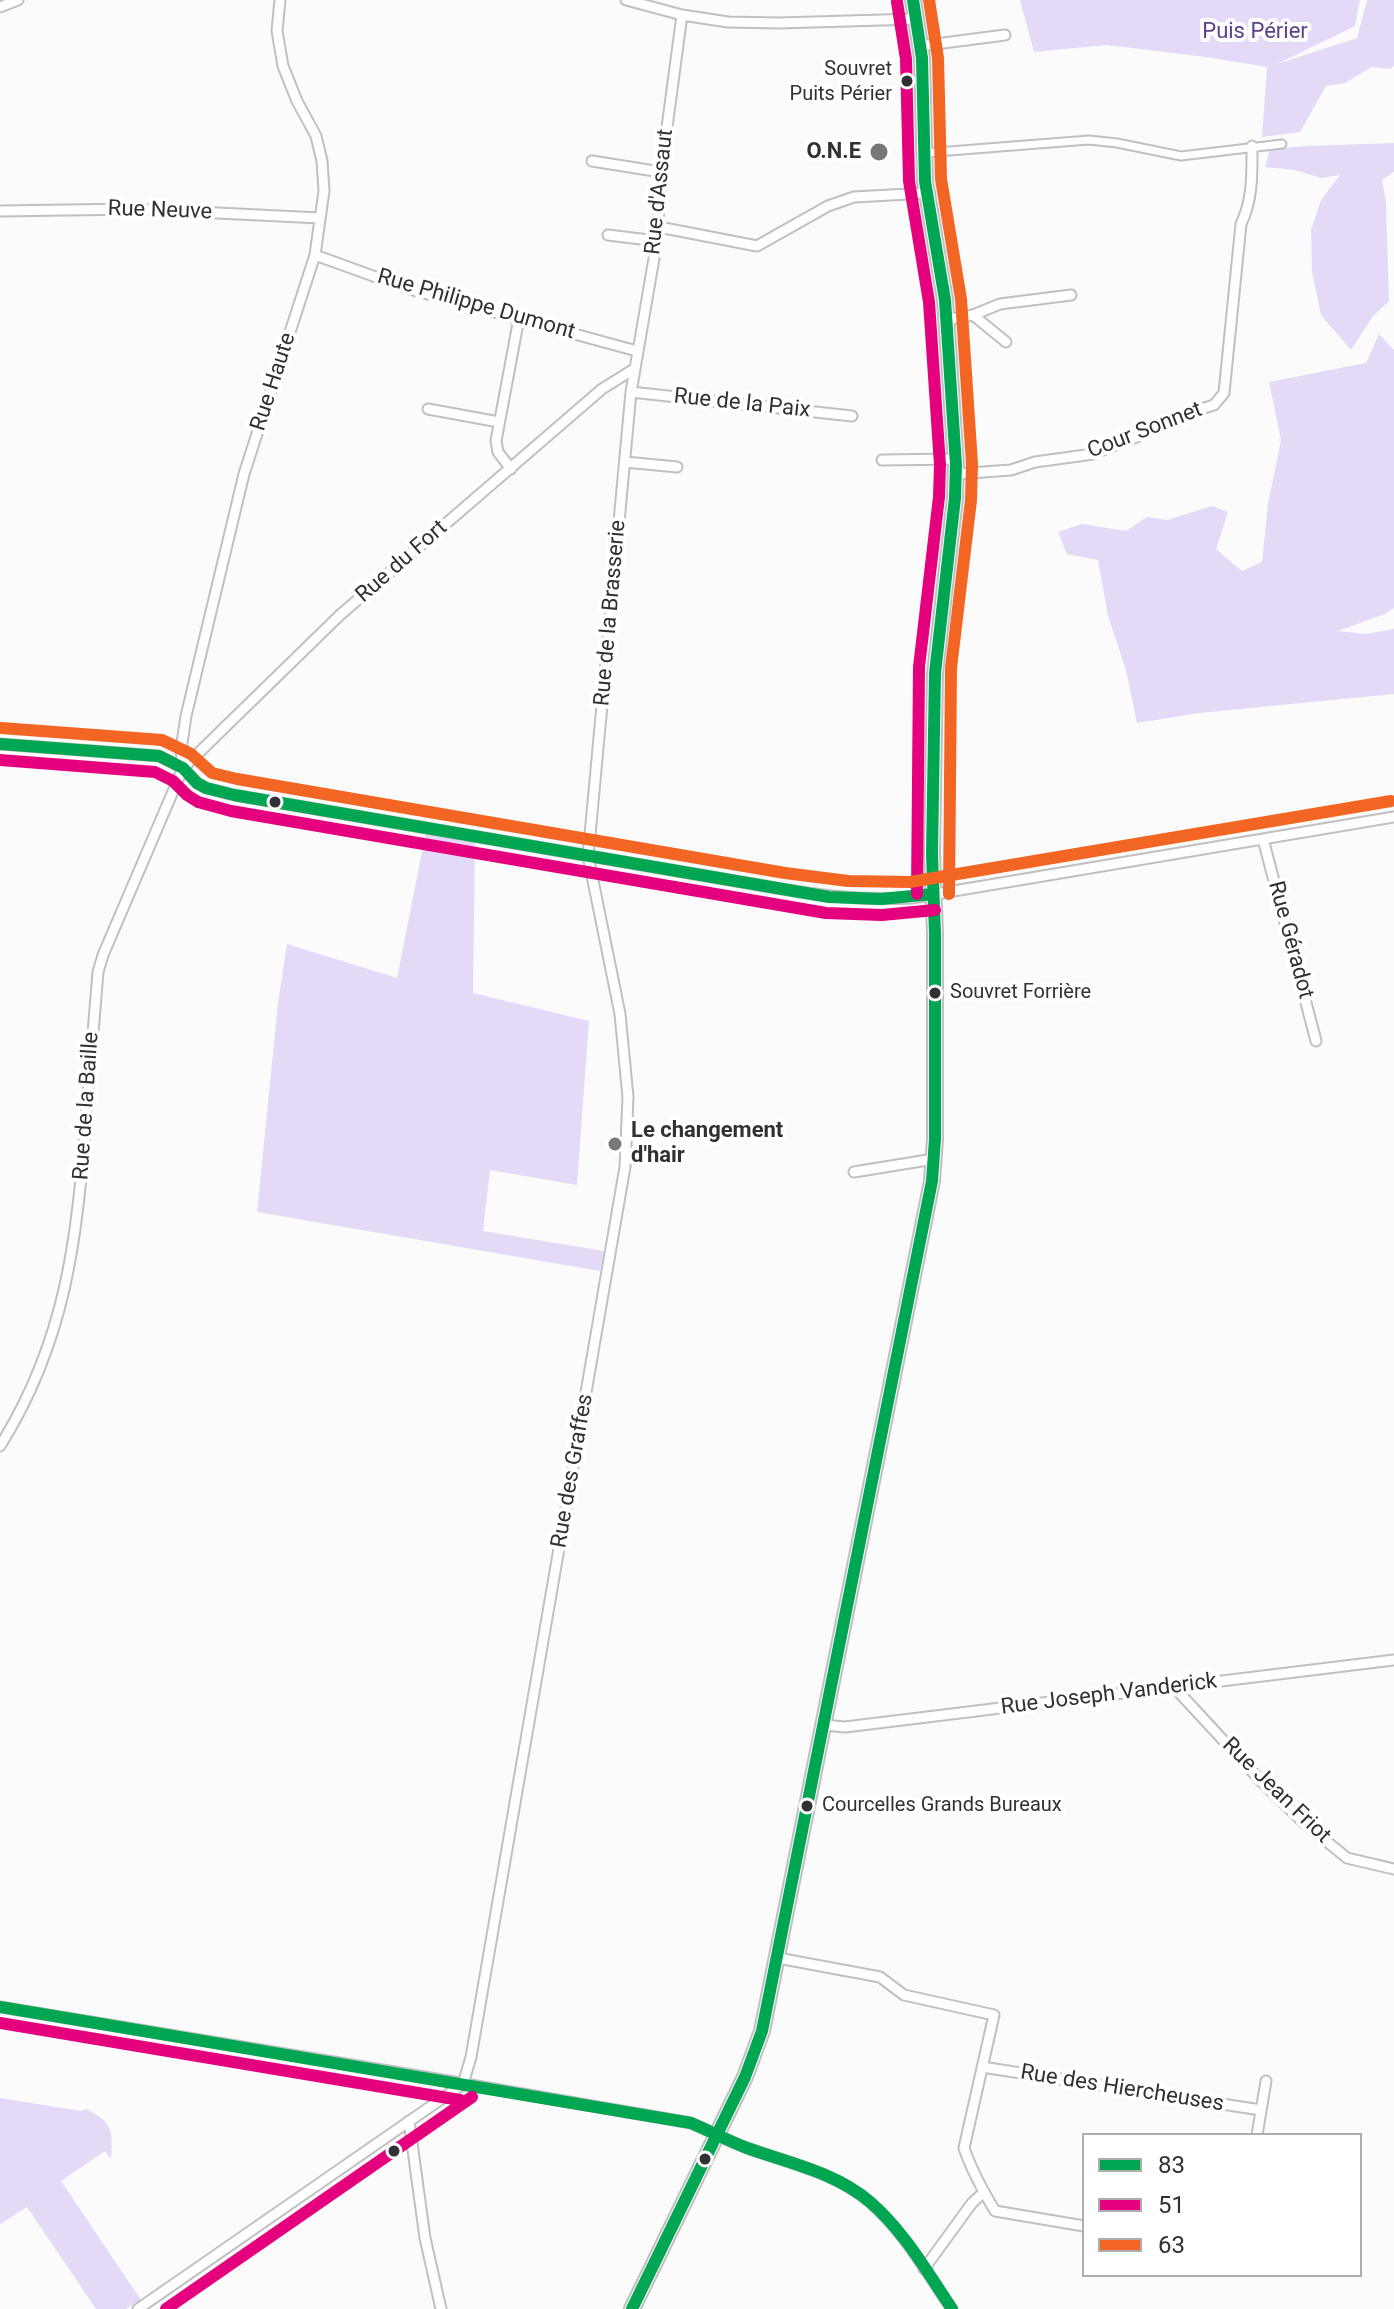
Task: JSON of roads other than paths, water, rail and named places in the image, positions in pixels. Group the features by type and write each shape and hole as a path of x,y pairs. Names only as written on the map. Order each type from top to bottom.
{"main road":[{"path":"632,2309 745,2077 762,2031 920,1246 934,1159 935,667 956,466 942,279 927,193 920,46 913,0"}],"street":[{"path":"0,7 18,0"},
{"name":"Rue Haute","path":"183,768 181,750 186,716 244,474 315,255 324,191 316,136 283,66 277,31 280,0"},
{"path":"626,0 682,15 728,22 916,19"},
{"name":"Rue d'Assaut","path":"634,369 659,227 661,172 682,15"},
{"path":"920,46 1005,35"},
{"path":"924,153 1079,140 1102,141 1181,156 1282,144"},
{"name":"Cour Sonnet","path":"882,460 1011,470 1035,462 1093,454 1139,436 1165,420 1214,405 1224,393 1241,224 1252,192 1252,146"},
{"path":"592,161 661,172"},
{"path":"659,227 757,246 828,206 854,197 927,193"},
{"name":"Rue Neuve","path":"0,211 136,209 320,218"},
{"path":"608,235 657,241"},
{"name":"Rue Philippe Dumont","path":"315,255 409,289 637,351"},
{"path":"945,320 973,315 1000,304 1071,295"},
{"path":"973,315 1006,342"},
{"path":"511,469 498,452 496,441 519,318"},
{"name":"Rue du Fort","path":"183,768 340,615 602,389 634,369"},
{"name":"Rue de la Brasserie","path":"588,856 634,369"},
{"name":"Rue de la Paix","path":"631,392 852,416"},
{"path":"428,409 499,422"},
{"path":"625,462 677,467"},
{"path":"0,744 159,756 183,768 206,788 234,795 829,897 865,900 912,898 1394,817"},
{"name":"Rue de la Baille","path":"0,1446 33,1385 48,1349 70,1270 81,1193 98,972 183,768"},
{"name":"Rue Géradot","path":"1263,839 1316,1041"},
{"name":"Rue des Graffes","path":"463,2084 474,2041 625,1167 628,1097 620,1014 588,856"},
{"path":"854,1172 934,1159"},
{"name":"Rue Joseph Vanderick","path":"824,1725 845,1727 1394,1660"},
{"name":"Rue Jean Friot","path":"1174,1687 1303,1822 1347,1858 1394,1869"},
{"path":"778,1958 880,1977 904,1995 994,2015 964,2148 995,2211 1082,2226"},
{"path":"0,2007 691,2123 848,2187 887,2219 952,2309"},
{"name":"Rue des Hiercheuses","path":"982,2067 1261,2110"},
{"path":"1257,2133 1266,2081"},
{"path":"138,2309 463,2084"},
{"path":"409,2121 425,2238 441,2309"},
{"path":"924,2269 972,2203 984,2192"}],"place":[{"name":"Souvret Puits Périer","path":"907,81"},
{"name":"O.N.E","path":"879,152"},
{"name":"Souvret Forrière","path":"935,993"},
{"name":"Le changement d'hair","path":"615,1144"},
{"name":"Courcelles Grands Bureaux","path":"807,1806"}],"park label":[{"name":"Puis Périer","path":"1255,32"}]}
